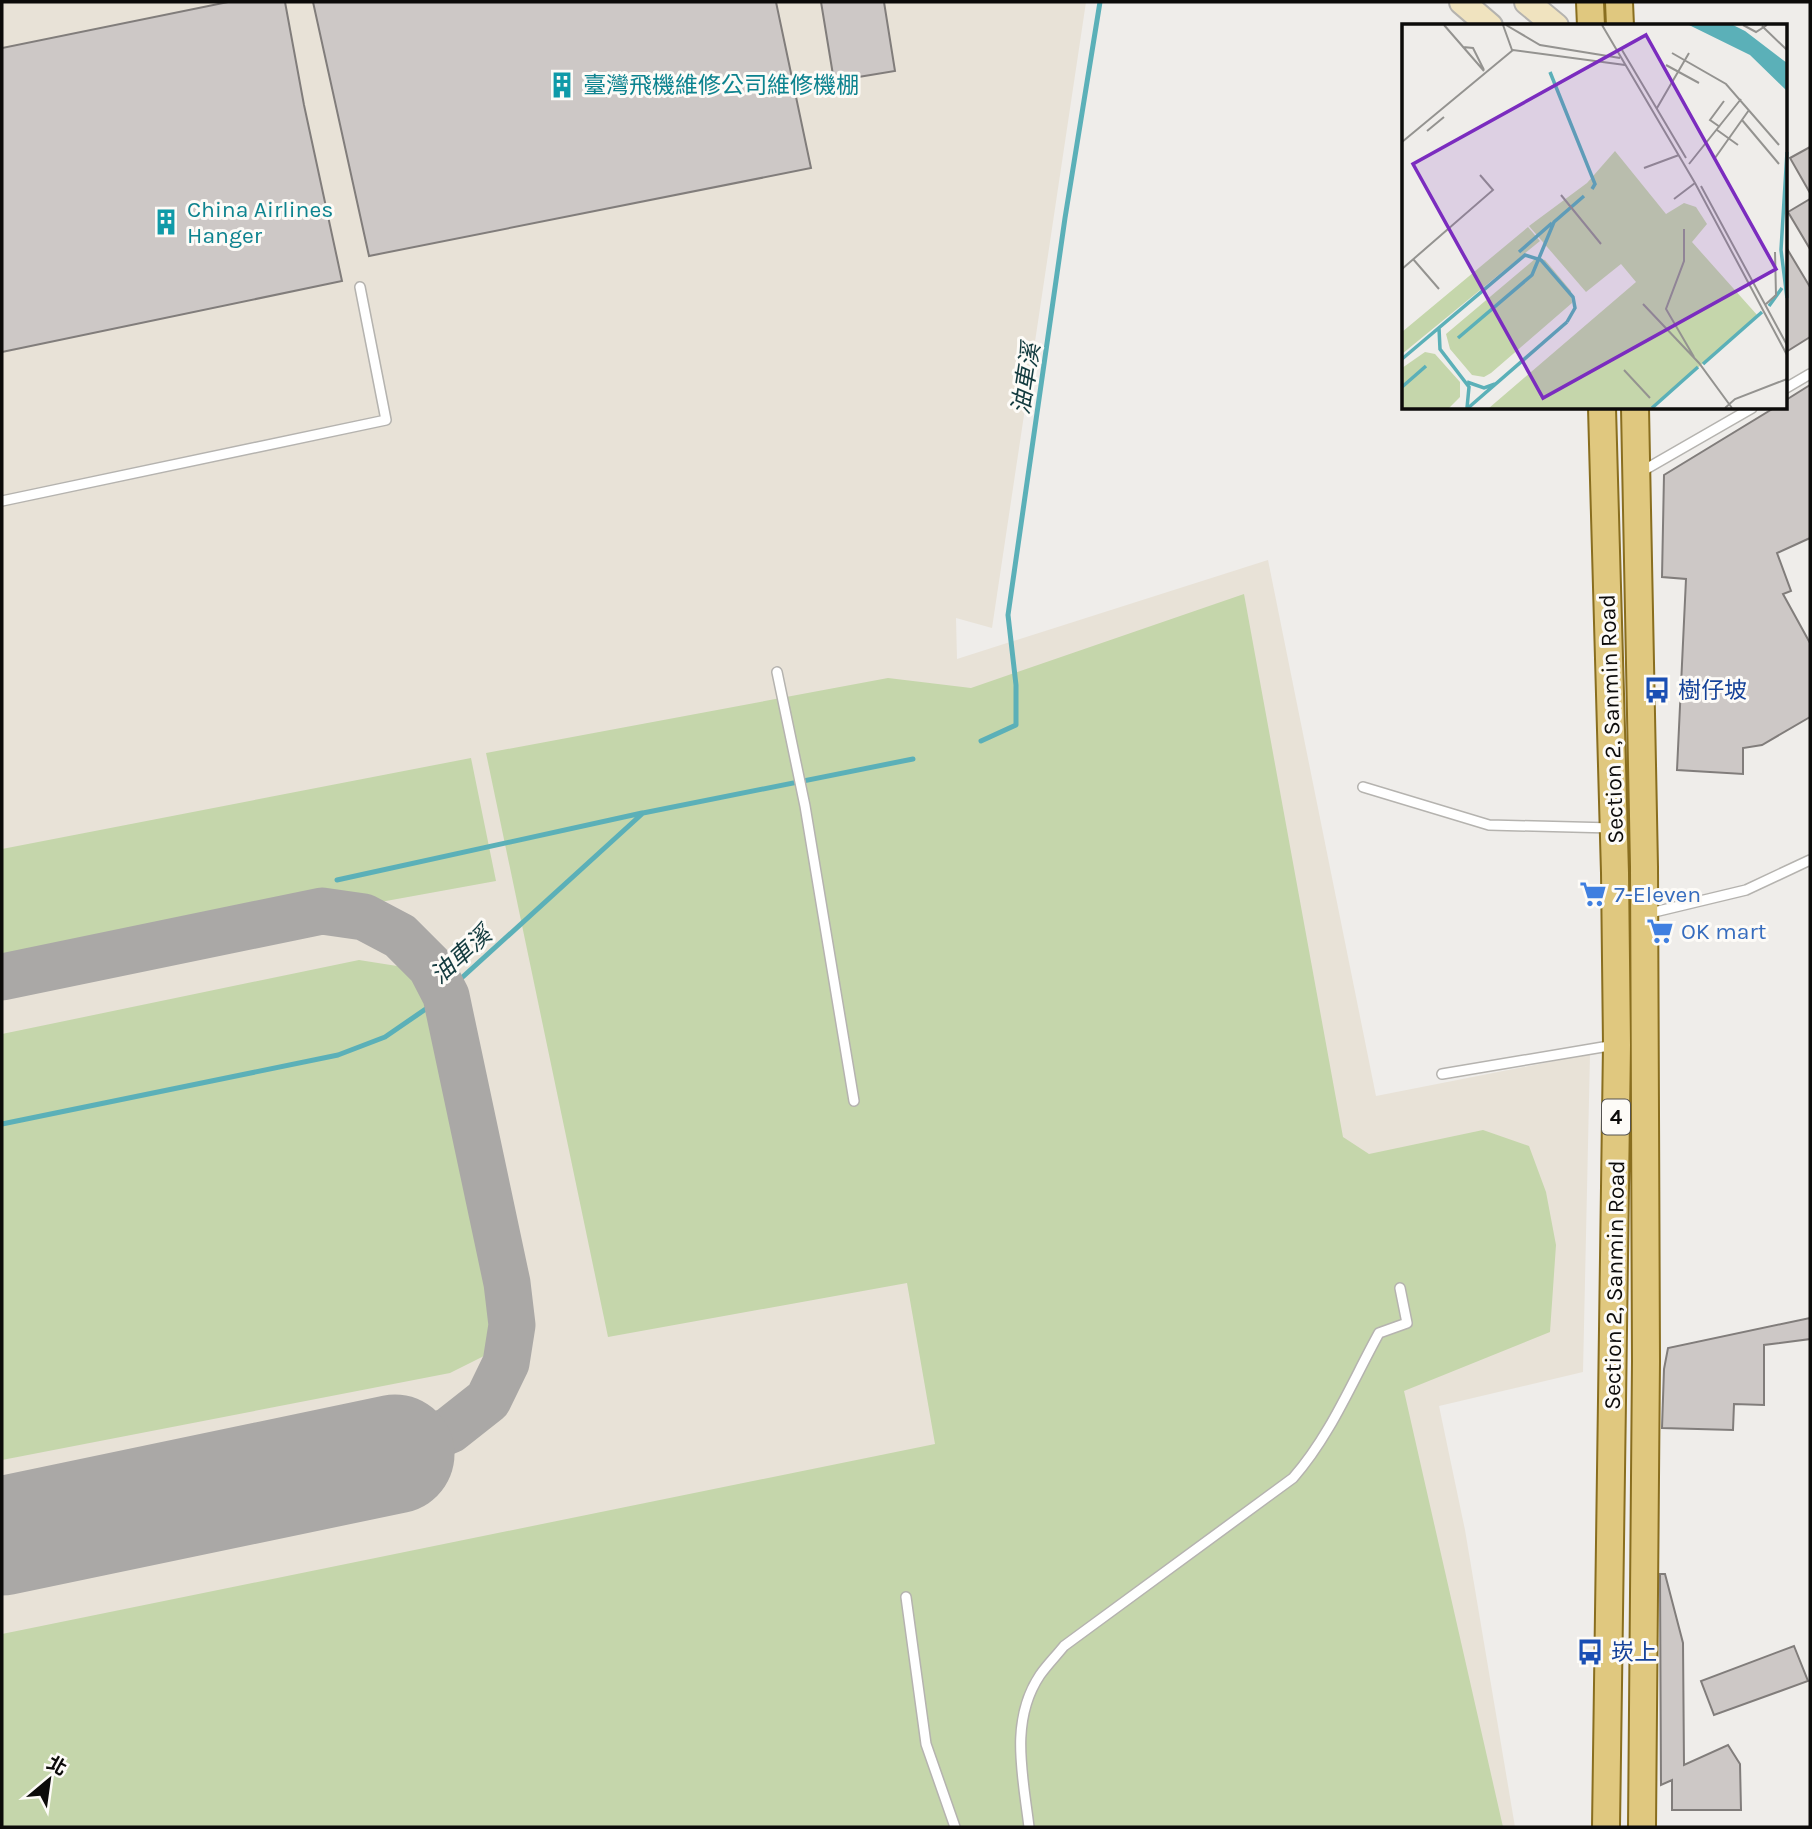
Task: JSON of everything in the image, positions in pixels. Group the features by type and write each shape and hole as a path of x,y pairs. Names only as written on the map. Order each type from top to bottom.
{"main road":[{"path":"1590,2 1591,24"},
{"path":"1619,2 1620,24"},
{"name":"Section 2, Sanmin Road","path":"1602,410 1614,828 1617,1045 1606,1827"},
{"name":"Section 2, Sanmin Road","path":"1635,410 1644,915 1646,1361 1642,1827"}],"street":[{"path":"1462,2 1488,24"},
{"path":"1527,2 1554,24"}],"lane":[{"path":"2,501 386,420 360,287"},
{"path":"1787,387 1810,374"},
{"path":"1637,474 1749,410"},
{"path":"777,673 805,806 855,1101"},
{"path":"1363,788 1489,825 1614,828"},
{"path":"1644,915 1746,890 1810,860"},
{"path":"1442,1074 1617,1045"},
{"path":"1029,1827 1019,1744 1025,1705 1039,1676 1064,1646 1293,1478 1308,1461 1322,1438 1379,1333 1407,1323 1400,1288"},
{"path":"906,1597 926,1744 955,1827"}],"shaded area":[{"path":"2,2 1086,2 992,628 956,618 957,659 1268,560 1376,1096 1590,1054 1583,1372 1439,1406 1465,1530 1515,1827 2,1827"}],"green space":[{"path":"1244,594 1343,1137 1369,1154 1483,1130 1529,1146 1546,1192 1556,1245 1550,1332 1404,1391 1503,1827 2,1827 2,1634 935,1444 907,1283 608,1337 486,753 888,678 971,688"},
{"path":"471,758 496,881 2,971 2,849"},
{"path":"359,960 435,972 466,1008 522,1282 512,1325 484,1356 450,1373 2,1460 2,1034"}],"building":[{"name":"China Airlines Hanger","path":"228,2 285,2 342,281 2,352 2,48"},
{"name":"臺灣飛機維修公司維修機棚","path":"313,2 776,2 811,168 369,256"},
{"path":"821,2 884,2 895,71 834,81"},
{"path":"1810,147 1810,193 1790,158"},
{"path":"1810,199 1810,249 1788,212"},
{"path":"1787,249 1810,287 1810,337 1787,351"},
{"path":"1810,385 1810,538 1777,553 1791,591 1783,594 1810,643 1810,717 1762,745 1743,748 1743,774 1677,770 1686,579 1662,577 1664,475 1771,410 1787,410 1787,399"},
{"path":"1810,1318 1810,1339 1764,1345 1764,1405 1734,1404 1733,1430 1662,1428 1664,1369 1668,1348"},
{"path":"1660,1574 1665,1574 1683,1643 1684,1765 1728,1745 1740,1764 1741,1810 1672,1810 1672,1780 1661,1785"},
{"path":"1794,1646 1808,1681 1714,1715 1701,1681"}],"waterway":[{"name":"油車溪","path":"981,741 1016,725 1016,685 1008,615 1065,218 1100,2"},
{"name":"油車溪","path":"2,1124 338,1055 385,1037 433,1004 643,813 913,759"},
{"path":"337,880 642,813"}],"taxiway":[{"path":"2,977 322,911 364,917 400,936 431,967 446,996 507,1283 512,1325 506,1363 488,1400 450,1430 395,1454"}],"runway":[{"path":"2,1536 395,1454"}],"place":[{"name":"臺灣飛機維修公司維修機棚","path":"562,85"},
{"name":"China Airlines Hanger","path":"166,222"},
{"name":"樹仔坡","path":"1657,690"},
{"name":"7-Eleven","path":"1593,894"},
{"name":"OK mart","path":"1660,931"},
{"name":"崁上","path":"1590,1652"}]}
